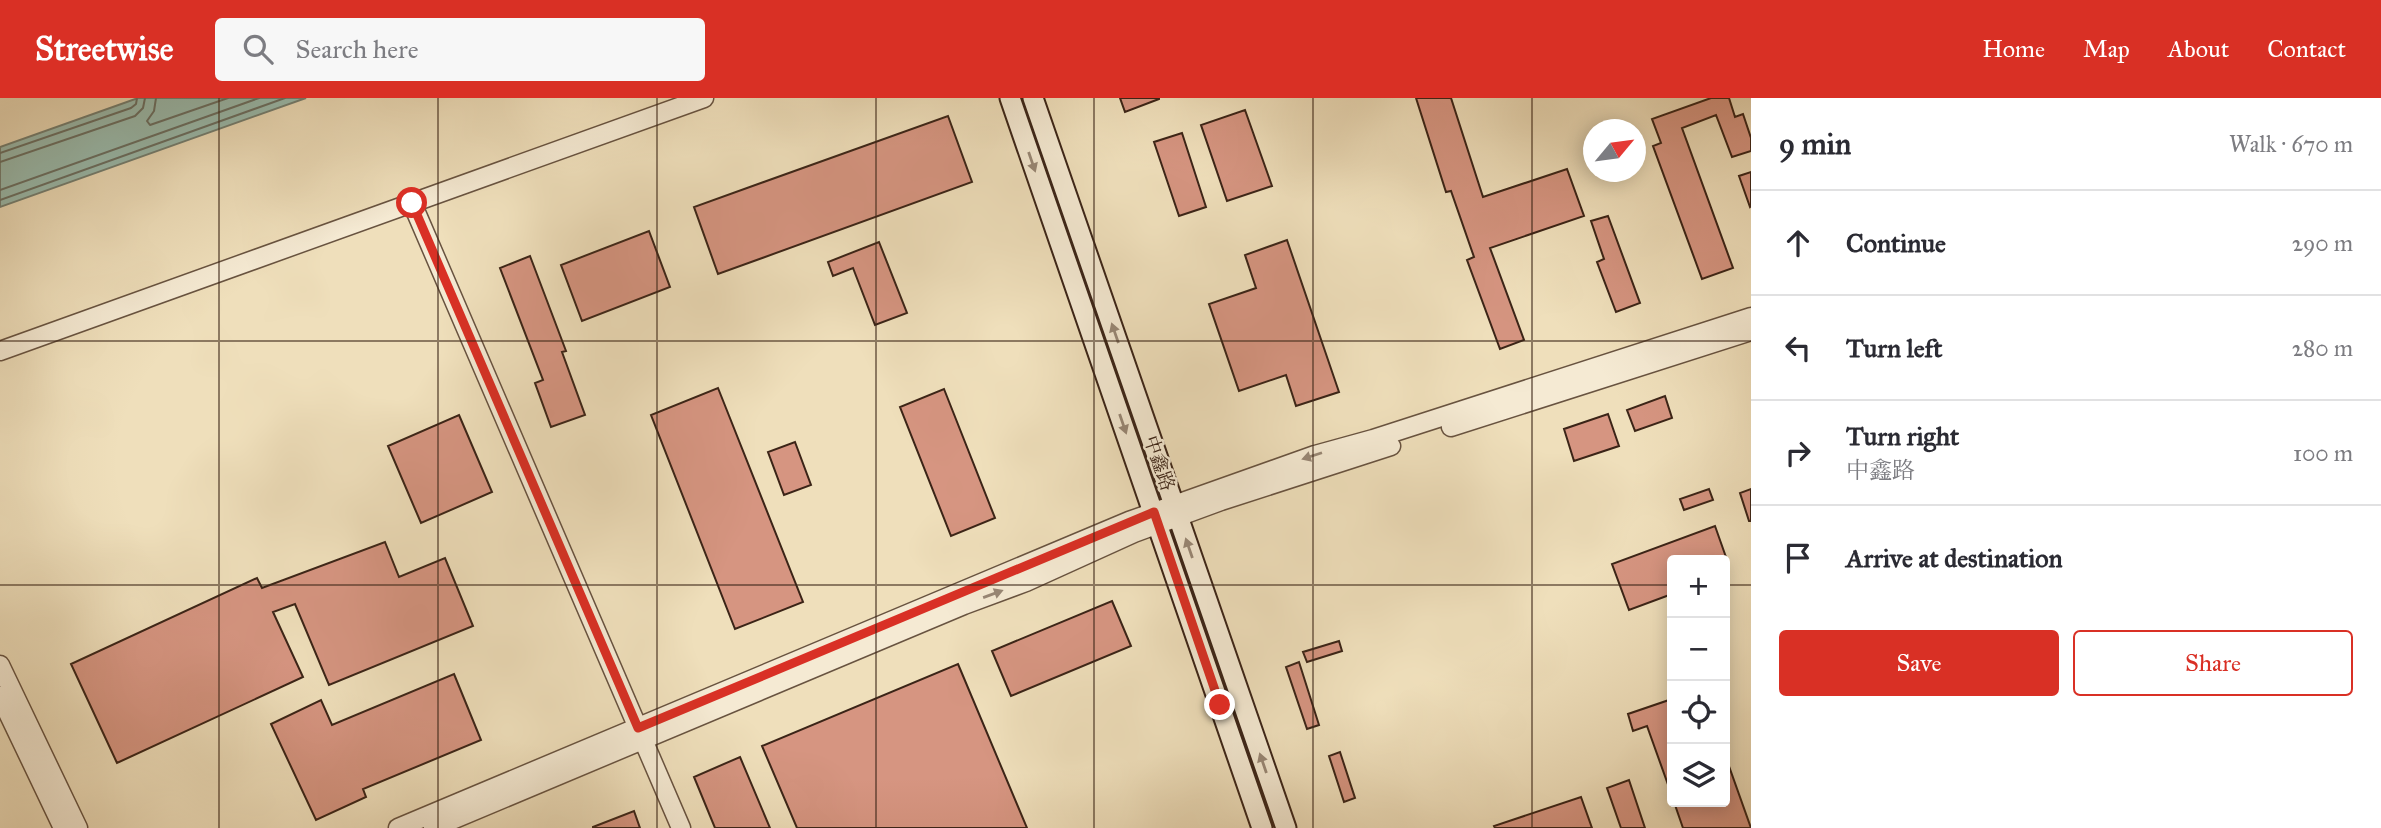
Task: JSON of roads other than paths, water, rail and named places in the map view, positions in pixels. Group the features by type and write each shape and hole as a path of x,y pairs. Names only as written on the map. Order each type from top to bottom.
{"main road":[{"name":"中鑫路","path":"1010,98 1262,828"},
{"name":"中鑫路","path":"1033,98 1286,828"}],"street":[{"path":"0,351 704,98"},
{"path":"412,203 681,828"},
{"path":"1176,511 1315,454 1373,439 1751,317"},
{"path":"398,828 640,734 1156,518 1751,331"},
{"path":"0,665 78,828"},
{"path":"0,696 62,828"},
{"path":"433,828 640,734"}],"water":[{"path":"138,98 306,98 0,207 0,147"}]}
